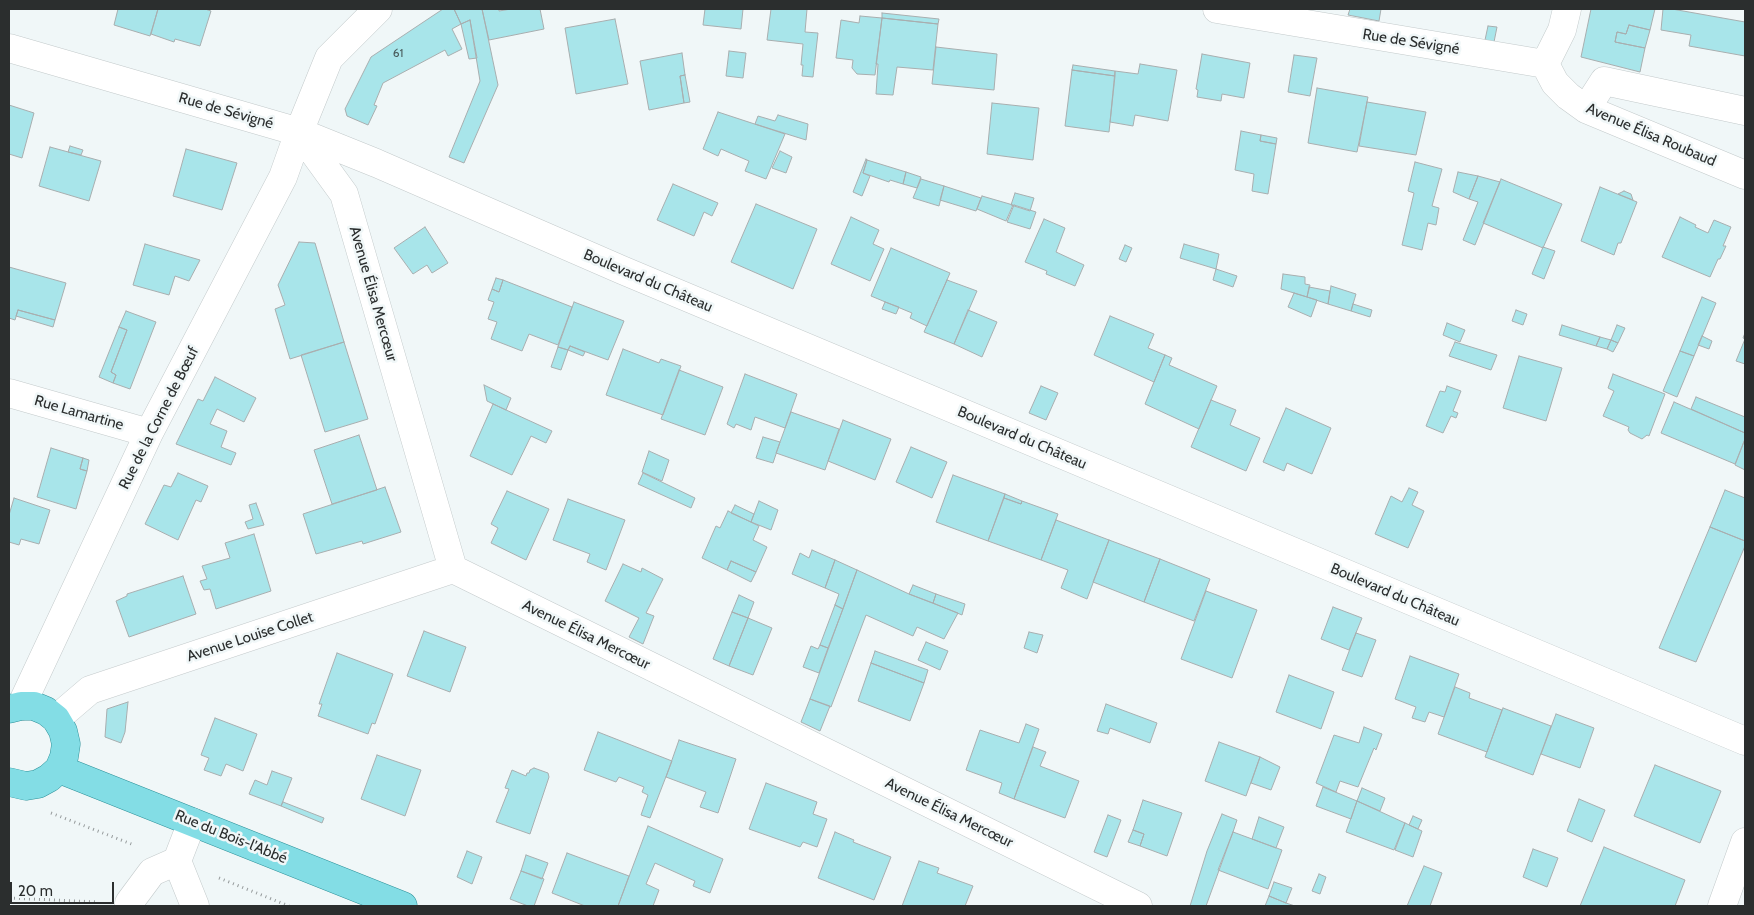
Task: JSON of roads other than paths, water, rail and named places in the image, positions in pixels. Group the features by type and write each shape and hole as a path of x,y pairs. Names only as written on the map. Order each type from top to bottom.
{"main road":[{"path":"9,782 26,786 38,784 50,778 58,769 64,757 66,744 63,731 56,720 46,711 34,706 15,708"},
{"name":"Rue du Bois-l'Abbé","path":"58,769 403,906"}],"street":[{"path":"299,132 329,58 378,9"},
{"name":"Rue de Sévigné","path":"1217,9 1545,64"},
{"path":"1545,64 1562,30 1567,9"},
{"name":"Rue de Sévigné","path":"9,48 299,132"},
{"name":"Avenue Élisa Roubaud","path":"1545,64 1555,83 1568,96 1586,109 1745,175"},
{"path":"1586,109 1604,81 1745,111"},
{"name":"Rue de la Corne de Bœuf","path":"15,708 149,433 283,178 299,132"},
{"name":"Avenue Élisa Mercœur","path":"299,132 344,194 453,569 1138,906"},
{"name":"Boulevard du Château","path":"299,132 376,163 622,270 1745,741"},
{"name":"Rue Lamartine","path":"9,393 149,433"},
{"name":"Avenue Louise Collet","path":"56,720 90,690 453,569"},
{"path":"192,822 177,861 195,906"},
{"path":"1722,906 1745,842"},
{"path":"129,905 152,872 177,861"}]}
